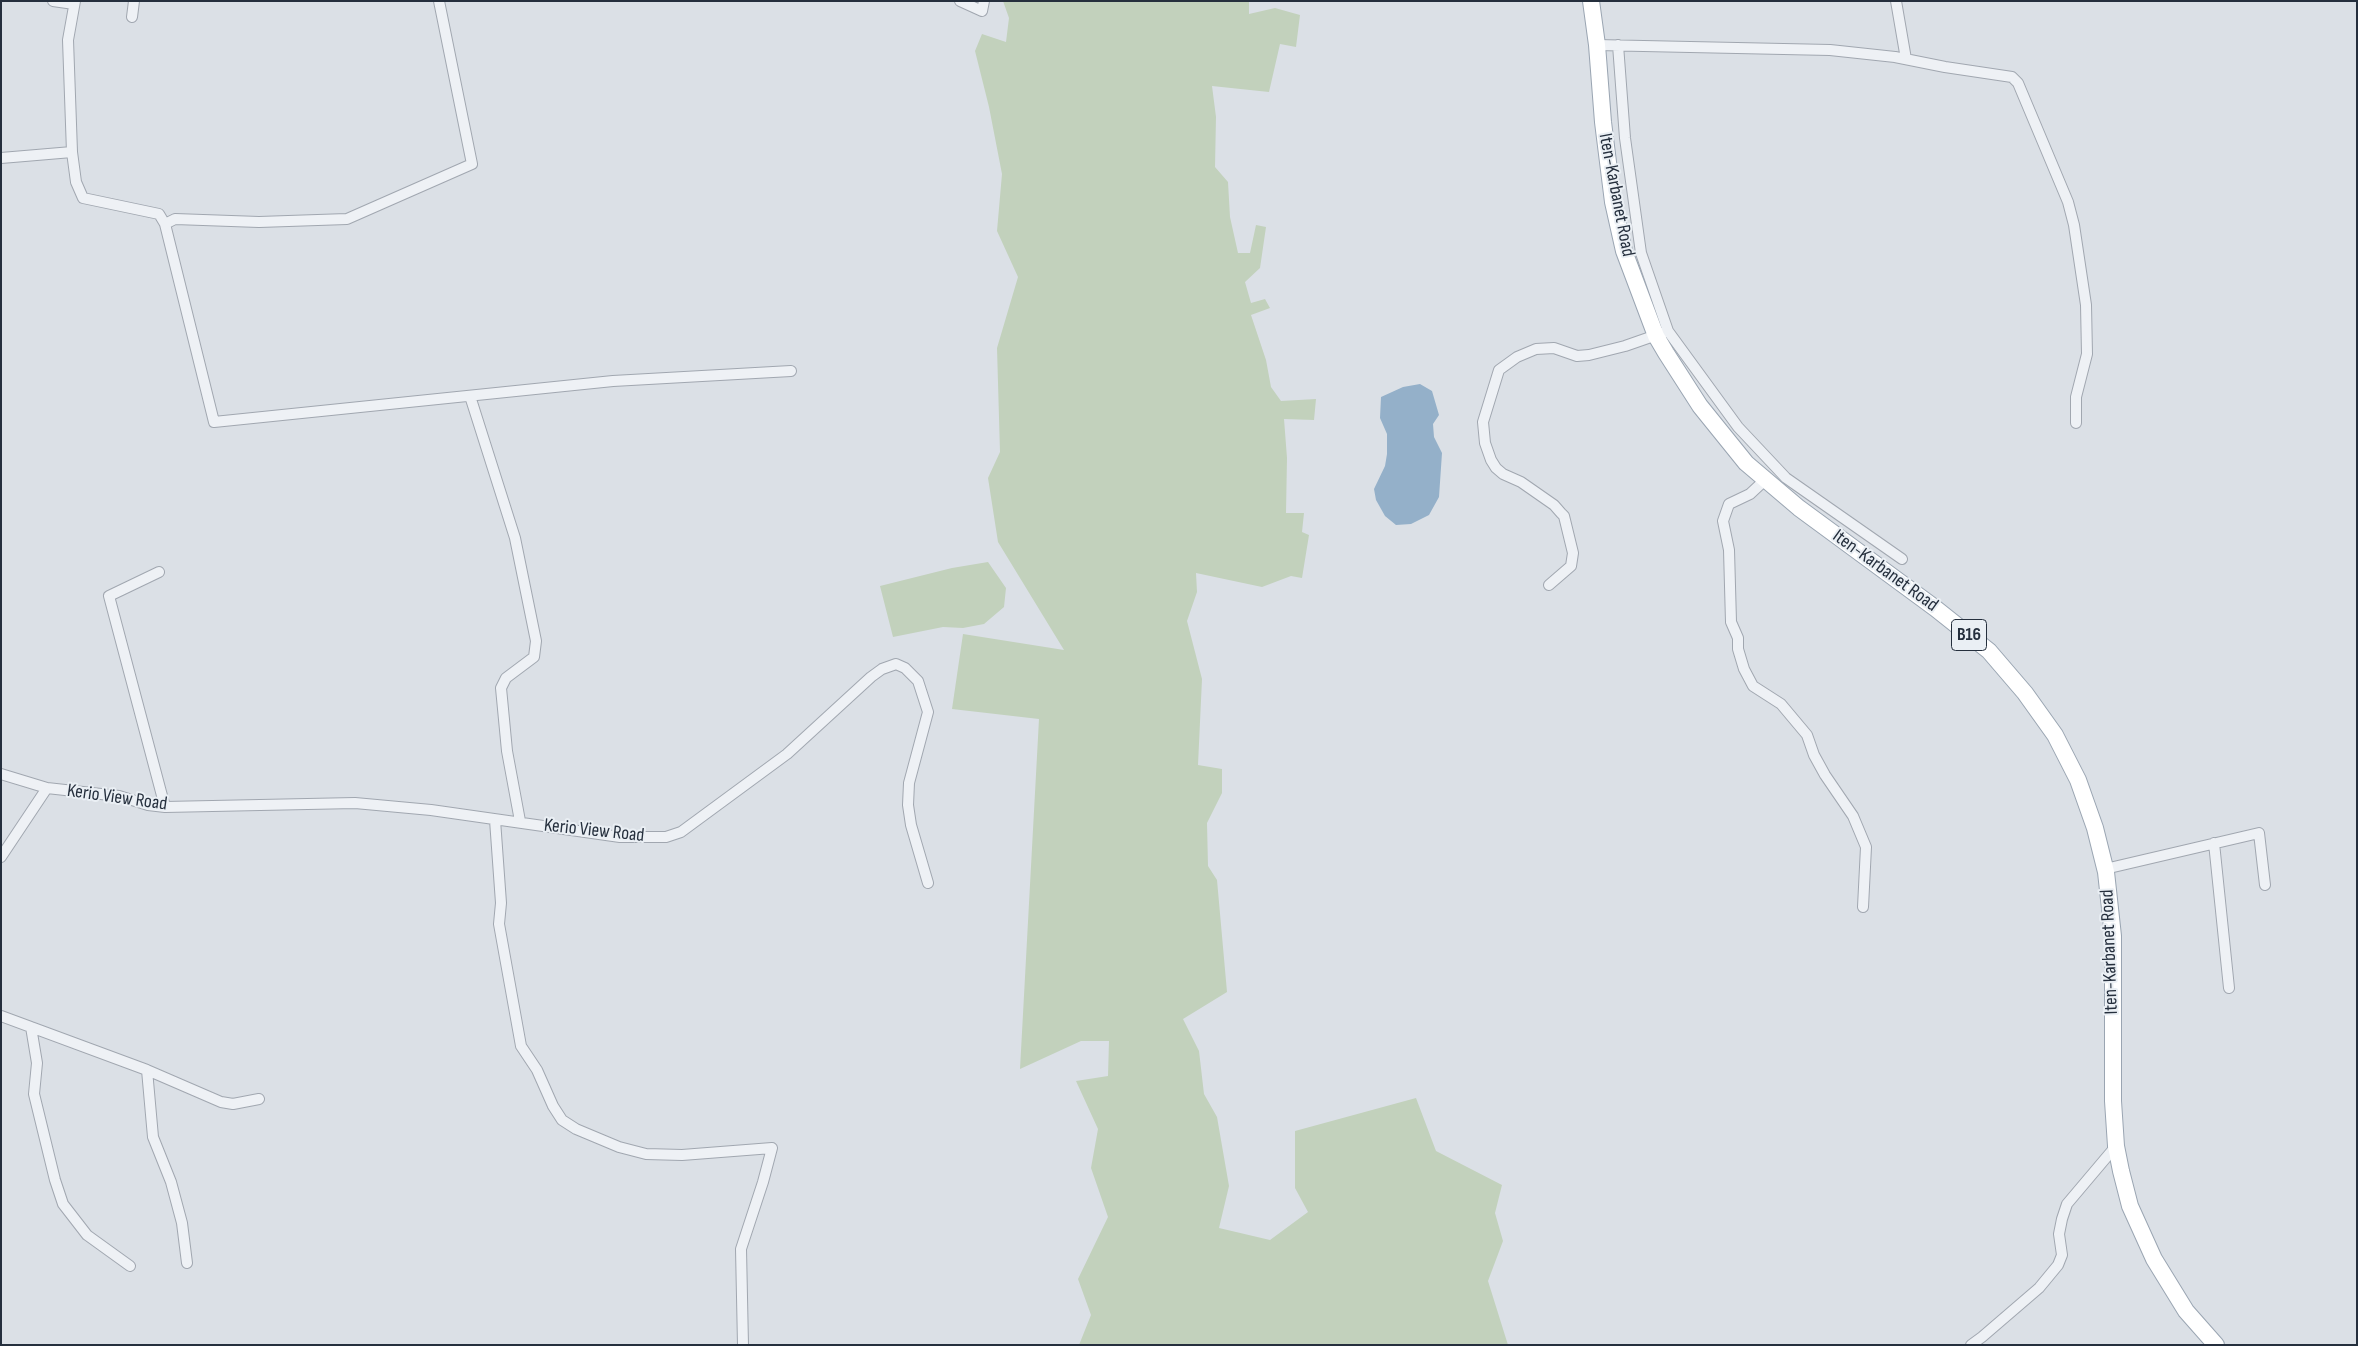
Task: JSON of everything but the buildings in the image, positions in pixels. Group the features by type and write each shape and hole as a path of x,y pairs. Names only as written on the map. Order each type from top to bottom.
{"main road":[{"name":"Iten-Karbanet Road","path":"1591,1 1613,202 1624,251 1662,333 1700,406 1746,463 1798,508 1989,650 2025,692 2055,735 2078,780 2095,828 2105,869 2113,936 2112,1039 2116,1146 2130,1206 2154,1259 2186,1310 2216,1345"}],"street":[{"path":"53,1 75,3 68,40 72,152 76,182 83,198 159,214 165,224 214,422 613,381 791,371"},
{"path":"132,16 134,1"},
{"path":"165,224 175,219 259,222 347,220 472,164 439,1"},
{"path":"960,1 983,6"},
{"path":"1896,1 1906,59"},
{"path":"1597,45 1830,50 1906,59 2012,77 2018,83 2068,202 2074,225 2086,305 2087,347 2076,396 2076,422"},
{"path":"1618,46 1625,138 1641,253 1662,333 1738,427 1786,478 1902,559"},
{"path":"1,158 72,152"},
{"path":"1549,585 1571,566 1573,553 1564,516 1554,504 1521,482 1503,474 1491,460 1485,442 1483,422 1499,370 1517,357 1536,349 1554,348 1577,356 1589,355 1662,333"},
{"path":"470,396 515,538 536,641 534,657 506,678 501,688 506,751 520,821"},
{"path":"1766,479 1750,494 1729,504 1723,521 1729,550 1732,622 1738,638 1738,649 1744,669 1753,686 1781,704 1807,735 1822,768 1853,816 1866,847 1863,907"},
{"path":"159,572 109,596 165,807"},
{"name":"Kerio View Road","path":"1,774 47,788 119,796 148,805 165,807 355,803 432,810 495,820 520,821 548,828 620,837 666,837 681,832 787,754 871,676 882,669 896,664 906,668 918,681 928,712 909,783 908,805 911,825 928,883"},
{"path":"1,857 47,788"},
{"path":"495,820 501,903 498,924 521,1046 538,1070 553,1106 562,1120 576,1130 646,1154 682,1155 772,1148 741,1249 743,1345"},
{"path":"2105,869 2259,833 2265,885"},
{"path":"2214,843 2229,988"},
{"path":"1,1016 147,1070 221,1102 233,1104 259,1099"},
{"path":"31,1027 36,1063 34,1094 55,1180 63,1204 87,1235 130,1266"},
{"path":"147,1070 153,1137 170,1182 182,1223 187,1263"},
{"path":"1971,1345 2039,1288 2058,1266 2062,1255 2060,1227 2067,1204 2116,1146"}],"green space":[{"path":"1003,1 1249,1 1249,14 1275,8 1300,15 1296,47 1280,44 1269,92 1212,86 1216,117 1215,167 1228,182 1230,217 1238,253 1250,253 1256,225 1266,227 1260,268 1245,282 1251,303 1265,299 1270,308 1251,315 1266,360 1271,387 1281,401 1316,399 1314,420 1284,419 1287,458 1286,513 1304,513 1302,532 1309,535 1302,578 1291,576 1262,587 1196,573 1197,592 1187,621 1202,679 1198,765 1222,769 1222,793 1207,823 1208,866 1217,880 1227,992 1183,1019 1199,1051 1204,1094 1217,1117 1229,1186 1219,1228 1270,1240 1308,1212 1295,1188 1295,1131 1416,1098 1436,1151 1502,1185 1495,1213 1503,1241 1488,1281 1508,1345 1079,1345 1091,1315 1078,1279 1108,1217 1091,1168 1098,1129 1076,1081 1108,1076 1109,1041 1081,1041 1020,1069 1039,719 952,709 963,634 1064,650 998,542 988,478 1000,452 997,348 1018,277 997,231 1002,174 989,107 975,51 982,34 1006,42 1009,18"},
{"path":"988,562 1006,588 1004,607 984,624 963,628 943,627 893,637 880,586 952,568"}],"water":[{"path":"1420,384 1432,391 1439,415 1433,424 1434,437 1442,453 1439,497 1429,515 1411,524 1396,525 1385,516 1376,500 1374,489 1385,466 1387,454 1387,434 1380,418 1381,397 1403,387"}]}
